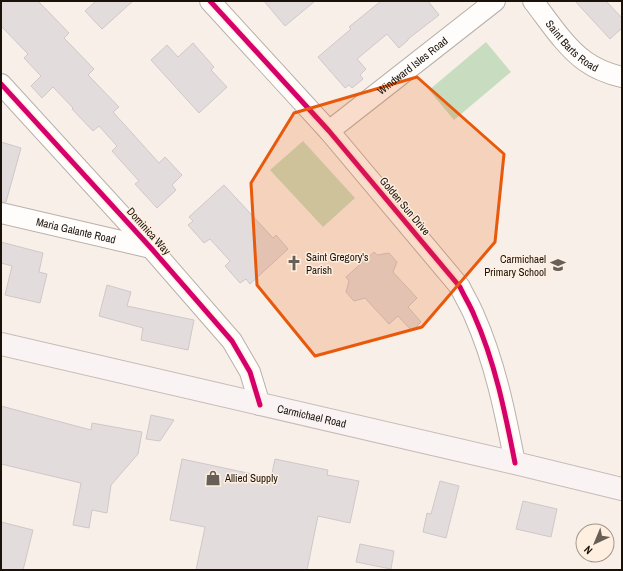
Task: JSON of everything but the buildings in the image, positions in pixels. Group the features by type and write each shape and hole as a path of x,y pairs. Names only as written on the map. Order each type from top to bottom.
{"main road":[{"name":"Carmichael Road","path":"1,344 622,489"}],"street":[{"name":"Golden Sun Drive","path":"210,1 329,131 460,287 474,313 486,343 503,400 515,463"},
{"name":"Windward Isles Road","path":"329,131 495,1"},
{"name":"Saint Barts Road","path":"533,1 569,47 585,61 599,69 622,77"},
{"name":"Dominica Way","path":"1,84 151,248 232,341 250,372 260,405"},
{"name":"Maria Galante Road","path":"1,213 151,248"}],"highlighted area":[{"path":"417,77 504,154 495,242 422,327 315,356 257,285 251,183 294,113"}],"green space":[{"path":"486,42 511,72 454,120 429,90"},
{"path":"303,141 355,198 323,227 270,170"}],"cycle path":[{"path":"210,1 329,131 460,287 472,311 494,369 515,463"},
{"path":"1,84 151,248 232,341 250,372 260,405"}],"place":[{"name":"Saint Gregory's Parish","path":"294,263"},
{"name":"Carmichael Primary School","path":"558,265"},
{"name":"Allied Supply","path":"213,478"}]}
